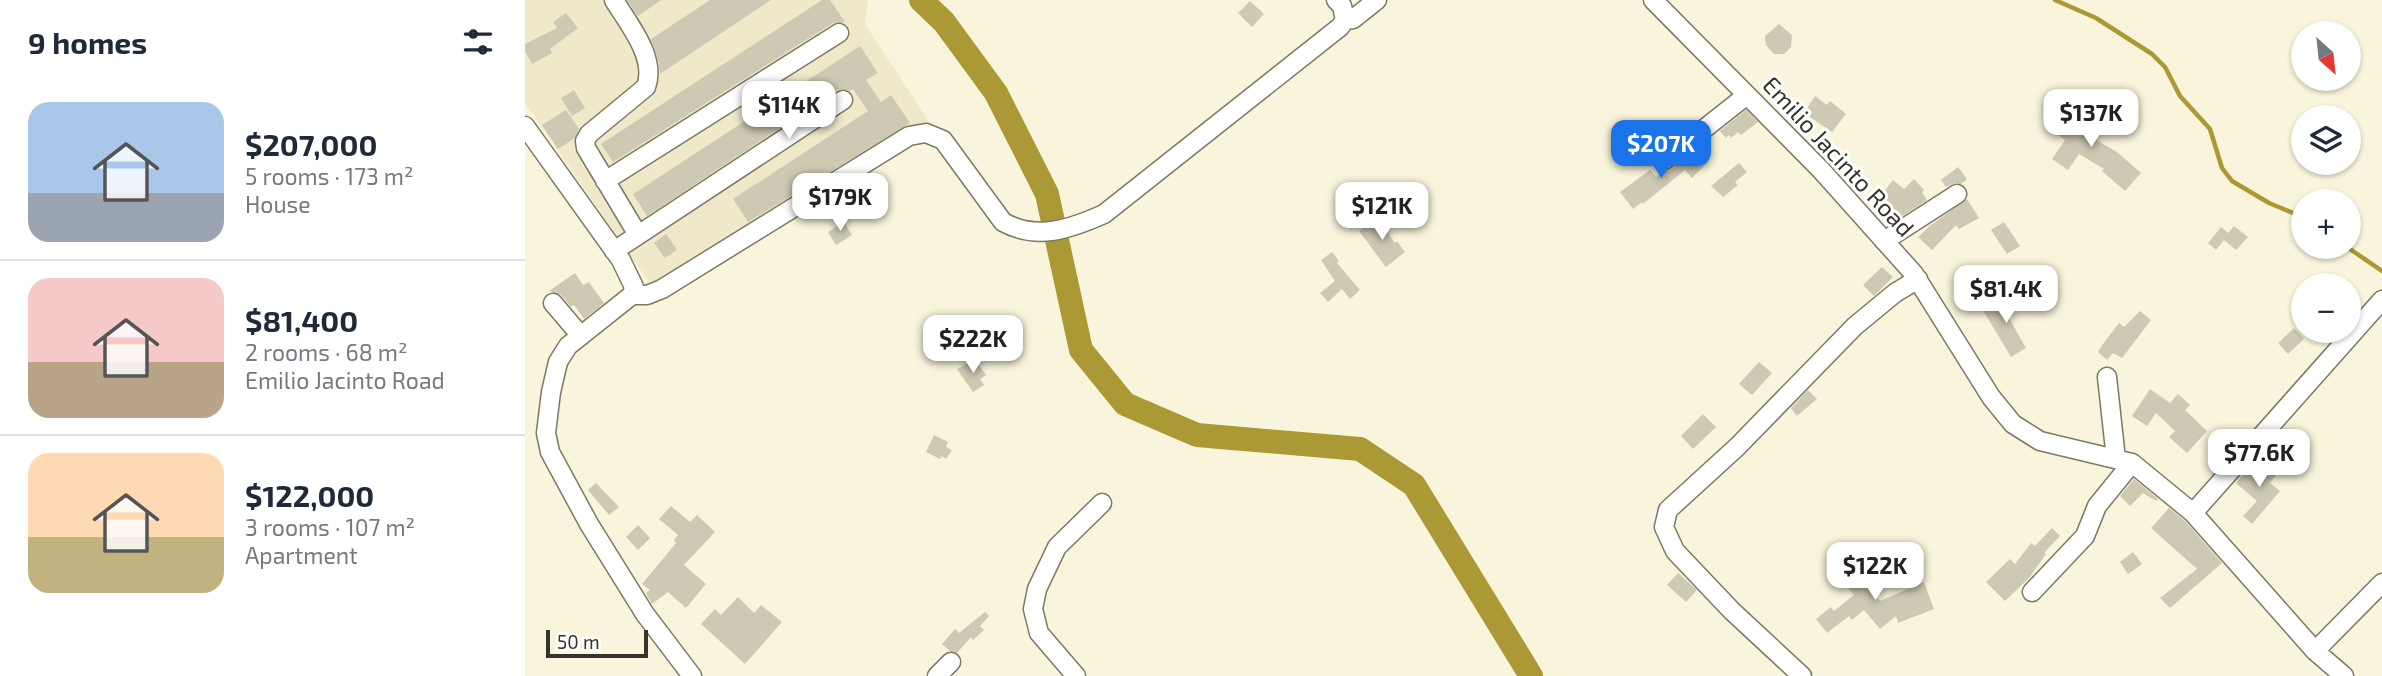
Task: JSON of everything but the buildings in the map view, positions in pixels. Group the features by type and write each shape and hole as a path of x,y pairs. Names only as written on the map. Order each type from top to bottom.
{"street":[{"path":"614,0 642,49 649,65 649,78 646,87 589,134 585,141 586,148 638,235"},
{"path":"1336,0 1342,6 1345,20"},
{"path":"632,295 647,295 662,289 909,136 926,133 943,140 953,151 1003,222 1018,230 1032,233 1076,227 1104,214 1340,27 1345,20 1353,19 1377,0"},
{"name":"Emilio Jacinto Road","path":"1659,2 1821,170 1918,279 1991,397 2013,424 2039,441 2124,461 2193,513 2315,651 2344,676"},
{"path":"605,181 839,33"},
{"path":"1666,159 1747,95"},
{"path":"614,251 843,100"},
{"path":"525,126 614,251 634,287 632,295 568,346 558,362 546,433 550,452 589,524 645,614 692,676"},
{"path":"1884,241 1957,194"},
{"path":"1802,676 1732,611 1675,551 1664,527 1668,510 1737,447 1855,326 1895,293 1918,279"},
{"path":"2193,513 2382,300"},
{"path":"553,303 581,336"},
{"path":"2032,592 2085,536 2097,506 2124,461 2107,377"},
{"path":"1076,676 1039,633 1033,609 1037,589 1057,547 1102,503"},
{"path":"2315,651 2382,583"},
{"path":"937,676 951,662"}],"shaded area":[{"path":"525,0 868,0 865,24 932,126 662,301 525,103"}],"waterway":[{"path":"921,0 944,22 996,93 1047,194 1081,350 1125,404 1197,435 1360,449 1414,485 1531,676"},
{"path":"2055,0 2096,18 2152,54 2165,67 2180,96 2210,129 2222,168 2232,181 2269,203 2291,212"},
{"path":"2361,257 2382,271"}]}
